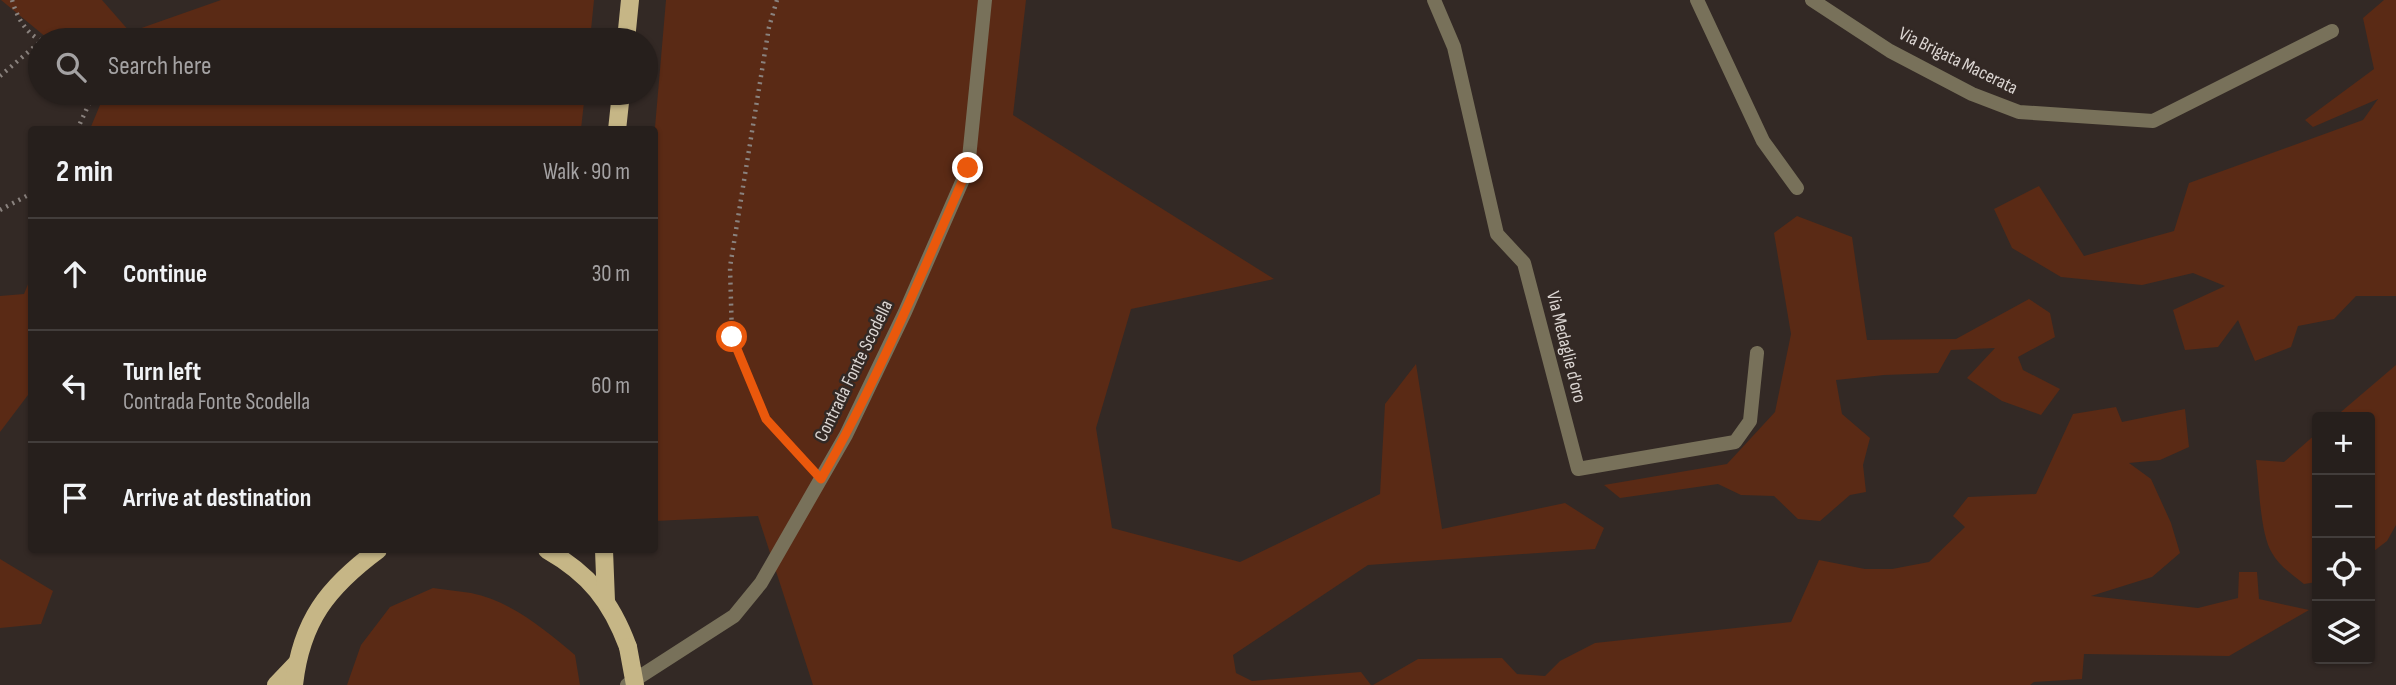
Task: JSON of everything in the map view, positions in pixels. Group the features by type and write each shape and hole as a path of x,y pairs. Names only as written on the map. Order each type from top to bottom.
{"main road":[{"path":"627,28 630,0"},
{"path":"617,126 620,105"},
{"path":"294,685 297,663 308,628 325,598 348,572 374,553"},
{"path":"552,553 573,565 606,601 620,625 628,647 635,685"},
{"path":"604,553 606,601"},
{"path":"276,685 297,663"}],"street":[{"name":"Contrada Fonte Scodella","path":"627,685 734,616 761,583 846,435 905,312 968,168 985,0"},
{"name":"Via Medaglie d'oro","path":"1434,0 1454,47 1497,234 1524,263 1578,469 1735,442 1750,421 1757,353"},
{"path":"1697,0 1763,141 1797,188"},
{"name":"Via Brigata Macerata","path":"1812,0 1890,51 1972,94 2019,112 2152,121 2332,31"}],"path":[{"path":"12,0 16,15 28,31"},
{"path":"777,0 769,27 730,267 732,337 766,419 821,479"},
{"path":"0,76 28,52"},
{"path":"79,126 88,105"},
{"path":"0,210 28,195"}],"shaded area":[{"path":"1,0 102,0 126,28 35,28"},
{"path":"221,0 594,0 591,28 141,28"},
{"path":"666,0 1026,0 1013,115 1274,279 1131,309 1096,428 1112,528 1240,562 1380,494 1385,404 1416,364 1442,529 1565,503 1604,528 1595,549 1368,565 1233,655 1236,673 1252,681 1361,672 1371,685 813,685 758,516 658,521 658,126 655,126"},
{"path":"2384,0 2396,0 2396,296 2356,296 2334,319 2298,326 2291,347 2255,361 2238,320 2218,347 2185,350 2173,310 2225,286 2193,273 2142,285 2061,277 2012,248 1994,209 2039,186 2084,256 2174,231 2189,183 2363,120 2378,99 2313,127 2305,120 2374,69 2363,18"},
{"path":"100,105 584,105 581,126 91,126"},
{"path":"1797,216 1852,237 1867,340 1956,339 2029,299 2050,313 2055,337 2018,357 2023,370 2060,389 2041,415 2002,401 1967,378 1995,348 1951,350 1938,373 1836,380 1842,414 1870,438 1863,465 1866,492 1850,495 1820,521 1798,519 1774,496 1741,495 1718,484 1620,498 1604,485 1727,464 1775,412 1791,334 1774,233"},
{"path":"28,284 28,395 0,432 0,296 24,294"},
{"path":"2396,365 2396,525 2387,541 2375,550 2375,412 2341,412"},
{"path":"2116,407 2122,422 2185,409 2189,447 2160,460 2129,463 2151,479 2171,523 2180,553 2152,577 2091,596 2198,608 2238,598 2239,572 2257,572 2259,599 2309,610 2229,656 2084,654 2082,679 2034,682 2030,685 1373,685 1418,659 1502,658 1517,674 1545,676 1560,661 1595,643 1791,622 1819,560 1865,569 1892,569 1929,562 1965,527 1953,516 1968,497 2036,494 2073,414"},
{"path":"2312,437 2312,583 2304,584 2278,562 2265,534 2256,460 2284,462"},
{"path":"0,559 53,591 41,624 0,628"},
{"path":"433,588 486,597 527,618 575,655 580,685 347,685 361,645 390,607"}],"route":[{"path":"732,337 766,419 821,479 846,435 905,312 968,168"}]}
